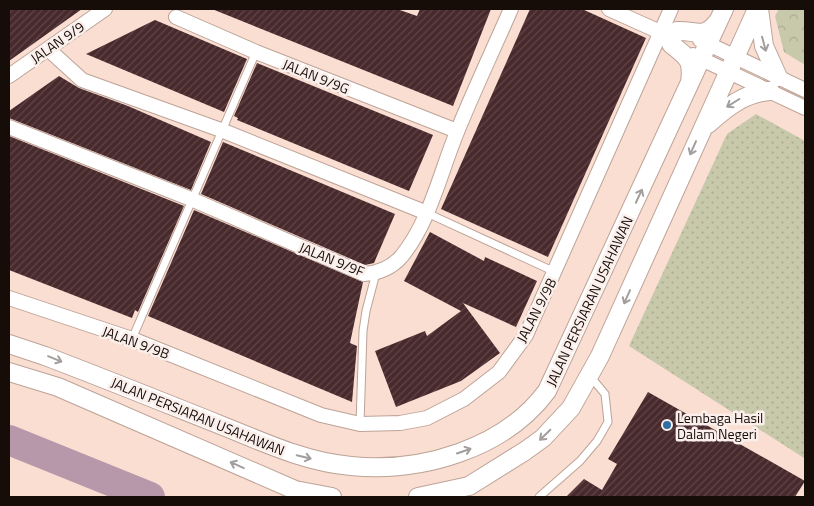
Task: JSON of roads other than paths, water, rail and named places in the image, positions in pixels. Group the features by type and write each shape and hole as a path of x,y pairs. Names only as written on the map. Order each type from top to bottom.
{"street":[{"name":"JALAN 9/9F","path":"9,127 191,199 364,274 376,273 391,266 401,256 427,213 457,131 511,9"},
{"path":"609,9 732,63 774,84 805,108"},
{"name":"JALAN 9/9B","path":"9,298 132,339 321,415 360,424 400,423 427,418 464,399 499,372 526,335 650,56 669,36 671,9"},
{"path":"418,497 469,486 543,438 571,408 590,376 758,9"},
{"path":"758,9 764,46 774,84"},
{"name":"JALAN 9/9","path":"9,76 48,49 96,11"},
{"path":"669,36 707,32 722,14"},
{"name":"JALAN PERSIARAN USAHAWAN","path":"9,344 45,356 300,456 351,466 406,466 443,458 482,445 533,408 547,391 722,14"},
{"name":"JALAN 9/9G","path":"176,17 256,52 457,131"},
{"path":"669,36 690,62 689,88"},
{"path":"48,49 82,80 221,130 427,213"},
{"path":"702,128 738,100 761,92 774,84 805,90"},
{"name":"JALAN PERSIARAN USAHAWAN","path":"9,372 58,388 295,490 332,497"}],"lane":[{"path":"132,339 256,52"},
{"path":"427,213 555,272"},
{"path":"360,424 363,331 376,273"},
{"path":"539,497 580,461 597,441 608,422 605,394 590,376"}],"waterway":[{"path":"9,440 150,497"}],"place":[{"name":"Lembaga Hasil Dalam Negeri","path":"667,425"}]}
